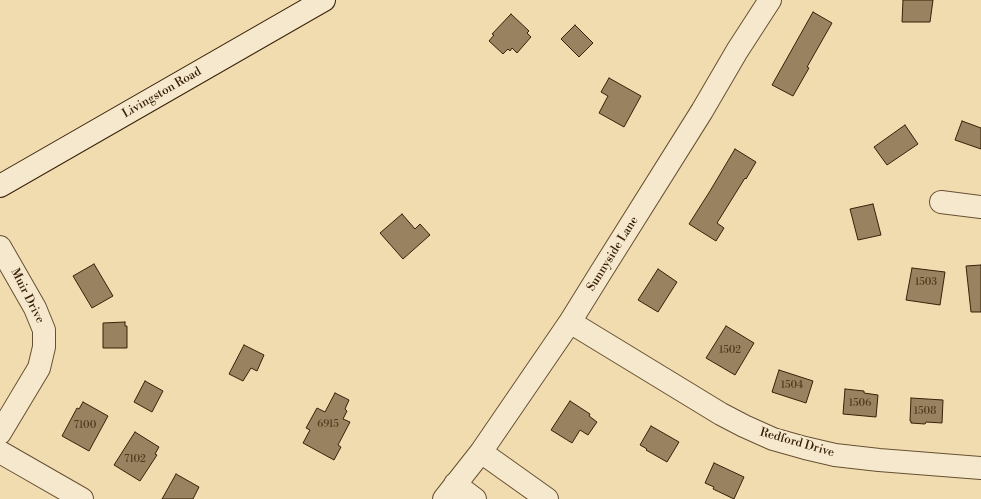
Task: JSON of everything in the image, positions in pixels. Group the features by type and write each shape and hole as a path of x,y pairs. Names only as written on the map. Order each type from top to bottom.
{"street":[{"name":"Livingston Road","path":"0,186 324,0"},
{"name":"Sunnyside Lane","path":"449,492 481,452 570,322 770,0"},
{"path":"941,202 981,207"},
{"name":"Muir Drive","path":"0,247 35,308 44,330 44,347 39,368 0,433"},
{"name":"Redford Drive","path":"570,322 722,414 744,426 774,439 834,455 981,468"},
{"path":"0,452 82,499"},
{"path":"481,452 547,499"},
{"path":"449,492 475,499"}],"building":[{"path":"903,0 933,0 930,22 902,22"},
{"path":"813,12 832,23 807,67 809,68 793,96 772,85"},
{"path":"511,14 529,31 527,33 531,37 517,53 512,48 510,51 508,49 503,54 489,41 494,35 492,34"},
{"path":"575,25 593,43 579,57 561,39"},
{"path":"609,78 641,96 624,127 599,113 608,96 601,92"},
{"path":"962,121 981,128 981,149 955,140"},
{"path":"905,125 918,144 887,165 874,147"},
{"path":"735,149 756,162 717,223 724,228 716,241 689,224"},
{"path":"873,204 881,235 858,240 850,209"},
{"path":"402,214 415,229 420,224 430,235 403,259 380,233"},
{"path":"94,264 113,296 92,308 73,276"},
{"path":"981,265 981,312 971,312 966,266"},
{"path":"912,268 945,272 940,305 906,300"},
{"path":"658,269 677,282 658,312 638,300"},
{"path":"125,322 125,326 127,326 127,348 103,348 103,323"},
{"path":"726,326 754,343 735,375 706,358"},
{"path":"244,345 264,355 257,371 251,368 243,381 229,374"},
{"path":"779,370 813,381 806,403 772,392"},
{"path":"145,381 163,391 152,412 134,402"},
{"path":"845,389 864,391 864,393 878,395 876,417 843,414"},
{"path":"335,393 349,400 345,409 347,411 343,419 350,422 338,445 341,447 334,460 303,443 310,430 306,428 317,408 325,412"},
{"path":"911,398 943,400 942,423 911,423"},
{"path":"570,401 590,414 589,416 597,422 588,435 580,430 572,443 551,430"},
{"path":"83,402 108,416 89,451 62,436 77,408 79,409"},
{"path":"651,426 679,442 667,462 640,445"},
{"path":"135,432 159,447 155,454 157,455 140,481 114,465"},
{"path":"714,463 744,477 734,499 713,489 714,487 705,483"},
{"path":"176,474 199,487 193,499 162,499"}]}
